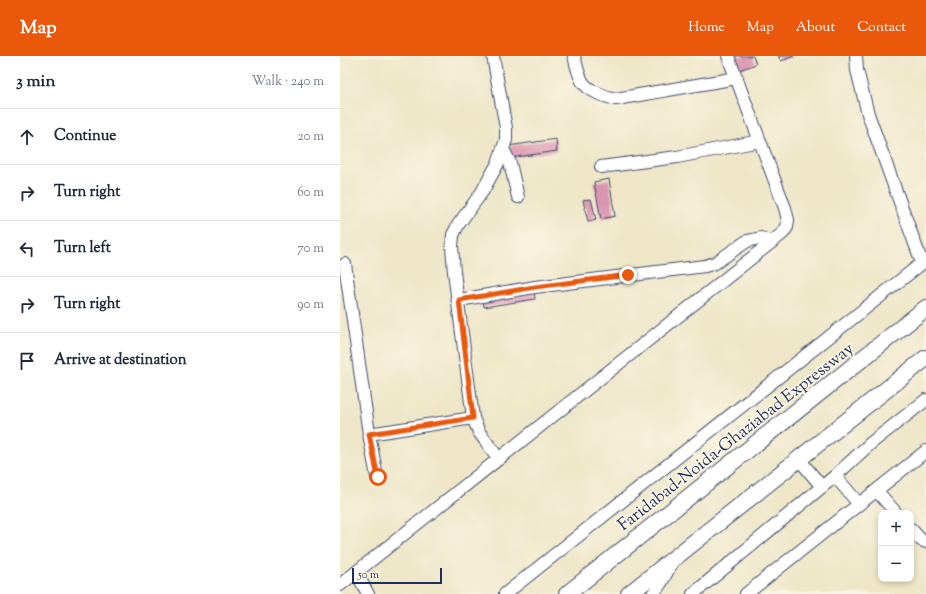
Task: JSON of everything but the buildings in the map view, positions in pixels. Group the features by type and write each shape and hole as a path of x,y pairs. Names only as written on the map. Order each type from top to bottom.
{"main road":[{"name":"Faridabad-Noida-Ghaziabad Expressway","path":"567,594 926,308"},
{"path":"629,594 921,362 917,357 926,347"}],"street":[{"path":"493,56 506,128 506,140 498,163 482,192 458,225 453,235 452,246 473,418 479,432 499,459"},
{"path":"574,56 583,83 593,91 607,98 616,99 737,78"},
{"path":"340,585 783,233 787,227 788,220 728,56"},
{"path":"505,594 924,262 868,114 857,70 856,56"},
{"path":"601,167 677,157 760,140"},
{"path":"503,149 510,163 518,197"},
{"path":"459,300 535,287 705,266 714,263 747,241 761,238 772,242"},
{"path":"345,264 369,434 378,477"},
{"path":"693,594 835,476 871,443 926,400"},
{"path":"369,434 473,418"},
{"path":"746,594 926,451"},
{"path":"799,459 822,487"},
{"path":"835,476 859,504"},
{"path":"877,491 893,510"},
{"path":"914,532 921,540 926,542"},
{"path":"653,594 661,583 674,558"},
{"path":"356,572 368,594"}],"route":[{"path":"378,477 369,434 473,418 459,300 535,287 628,275"}]}
